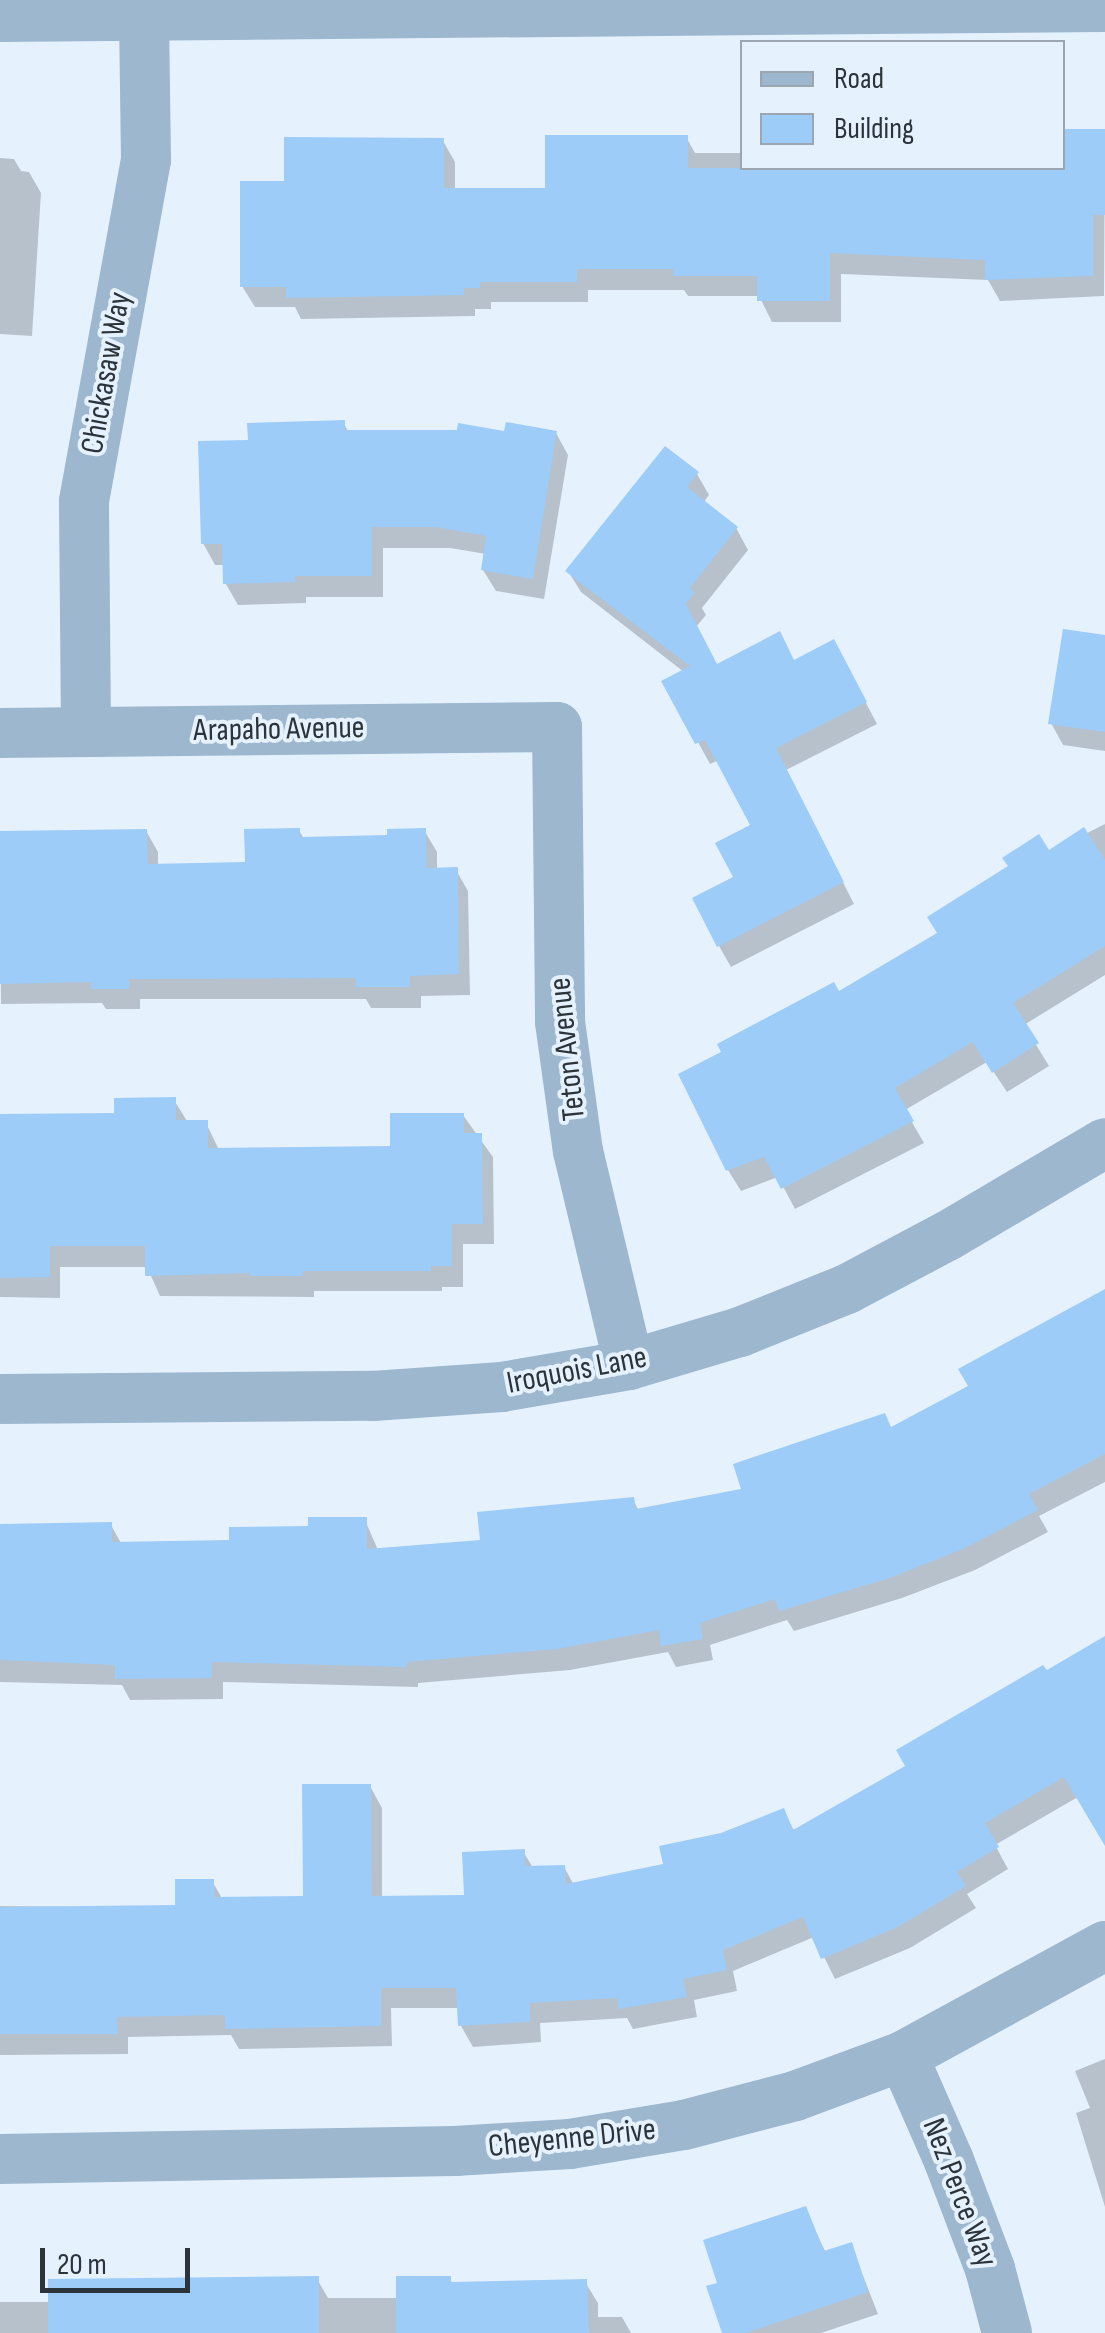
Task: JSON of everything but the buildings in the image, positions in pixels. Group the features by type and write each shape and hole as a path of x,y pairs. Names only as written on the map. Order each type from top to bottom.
{"street":[{"path":"0,17 1105,7"},
{"name":"Chickasaw Way","path":"86,732 84,501 146,160 144,16"},
{"name":"Arapaho Avenue","path":"0,733 557,727"},
{"name":"Teton Avenue","path":"557,727 560,1022 578,1152 629,1364"},
{"name":"Iroquois Lane","path":"0,1400 392,1394 502,1387 629,1364 740,1332 847,1289 949,1236 1105,1143"},
{"name":"Cheyenne Drive","path":"0,2159 570,2144 721,2116 796,2096 903,2056 1105,1946"},
{"name":"Nez Perce Way","path":"903,2056 990,2269 1007,2333"}]}
